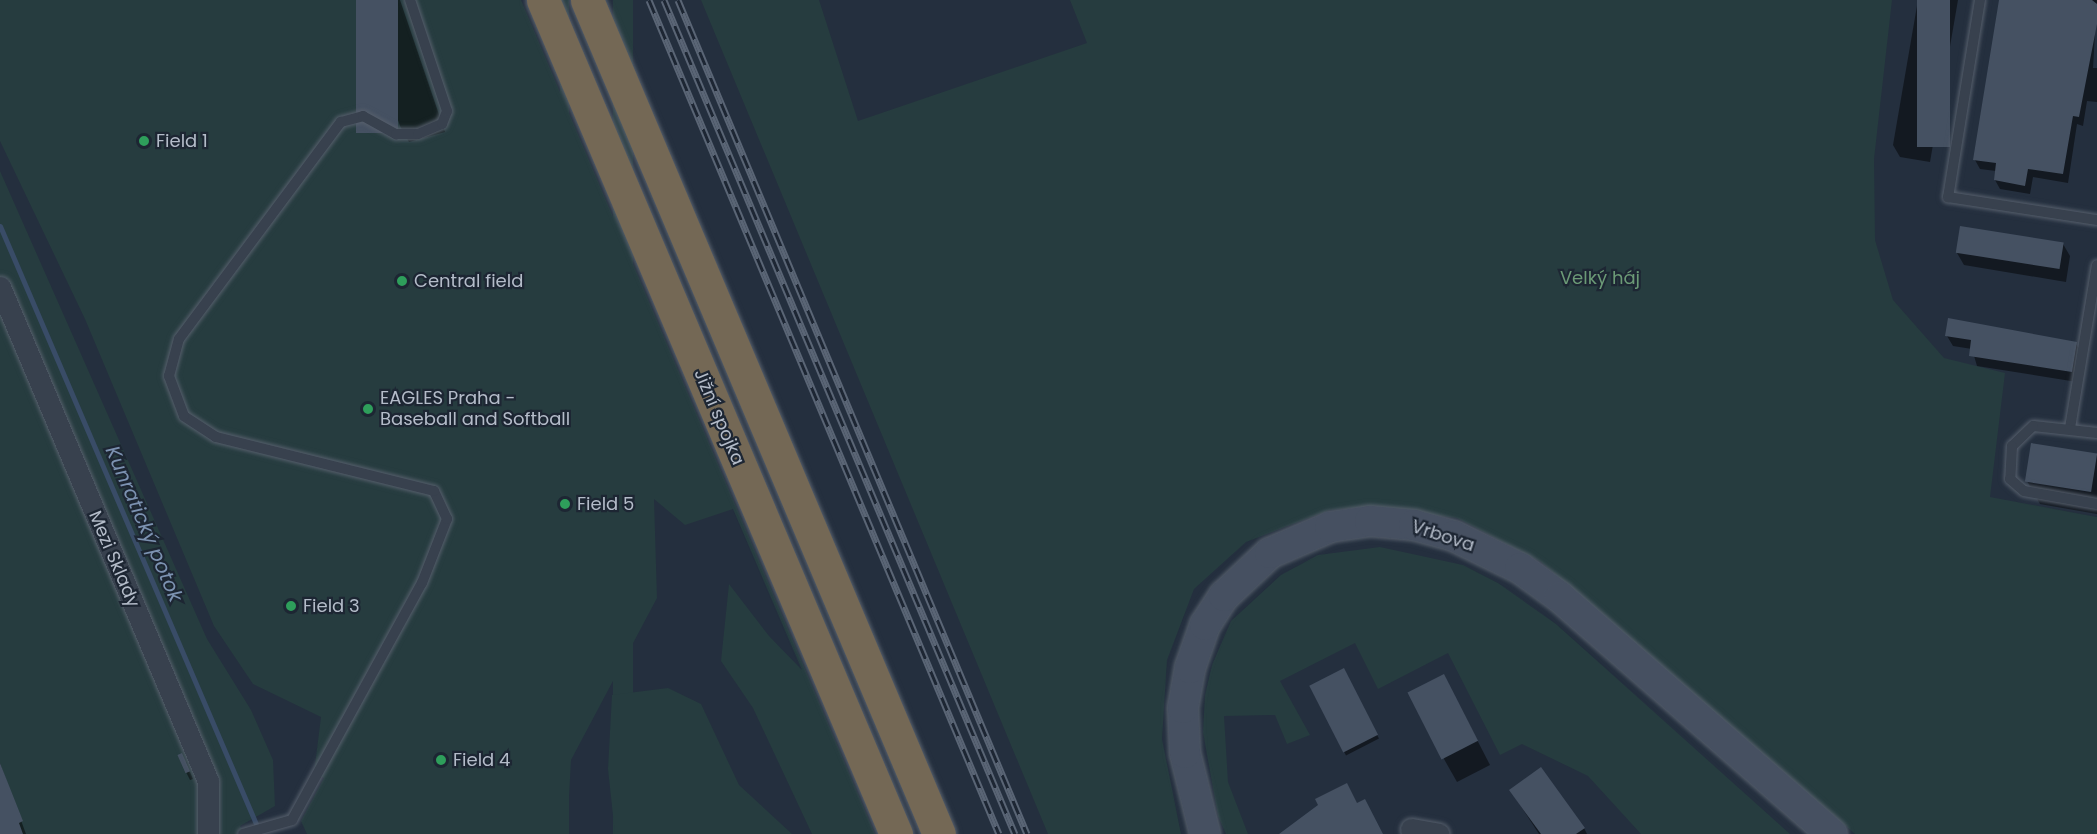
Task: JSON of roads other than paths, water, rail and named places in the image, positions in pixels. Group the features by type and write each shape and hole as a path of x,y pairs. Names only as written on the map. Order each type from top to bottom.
{"highway":[{"name":"Jižní spojka","path":"543,0 896,834"},
{"path":"587,0 939,834"}],"main road":[{"name":"Vrbova","path":"1205,834 1185,753 1183,708 1190,668 1205,625 1224,596 1270,553 1330,527 1370,520 1414,525 1454,536 1520,568 1560,597 1832,834"}],"street":[{"name":"Mezi Sklady","path":"0,287 208,781 208,834"},
{"path":"1411,829 1438,834"}],"lane":[{"path":"243,834 292,820 325,765 422,583 447,519 434,491 216,437 184,416 169,376 179,339 341,122 363,116 396,135 418,134 442,124 447,111 410,0"},
{"path":"1980,0 1948,197 2097,219"},
{"path":"2070,428 2097,265"},
{"path":"2097,433 2070,428 2033,426 2018,437 2012,446 2010,479 2024,491 2097,504"}],"waterway":[{"name":"Kunratický potok","path":"0,226 259,831"}],"railway":[{"path":"649,0 999,834"},
{"path":"664,0 1015,834"},
{"path":"678,0 1027,834"}],"place":[{"name":"Field 1","path":"144,141"},
{"name":"Central field","path":"402,281"},
{"name":"EAGLES Praha - Baseball and Softball","path":"368,409"},
{"name":"Field 5","path":"565,504"},
{"name":"Field 3","path":"291,606"},
{"name":"Field 4","path":"441,760"}],"park label":[{"name":"Velký háj","path":"1600,278"}]}
